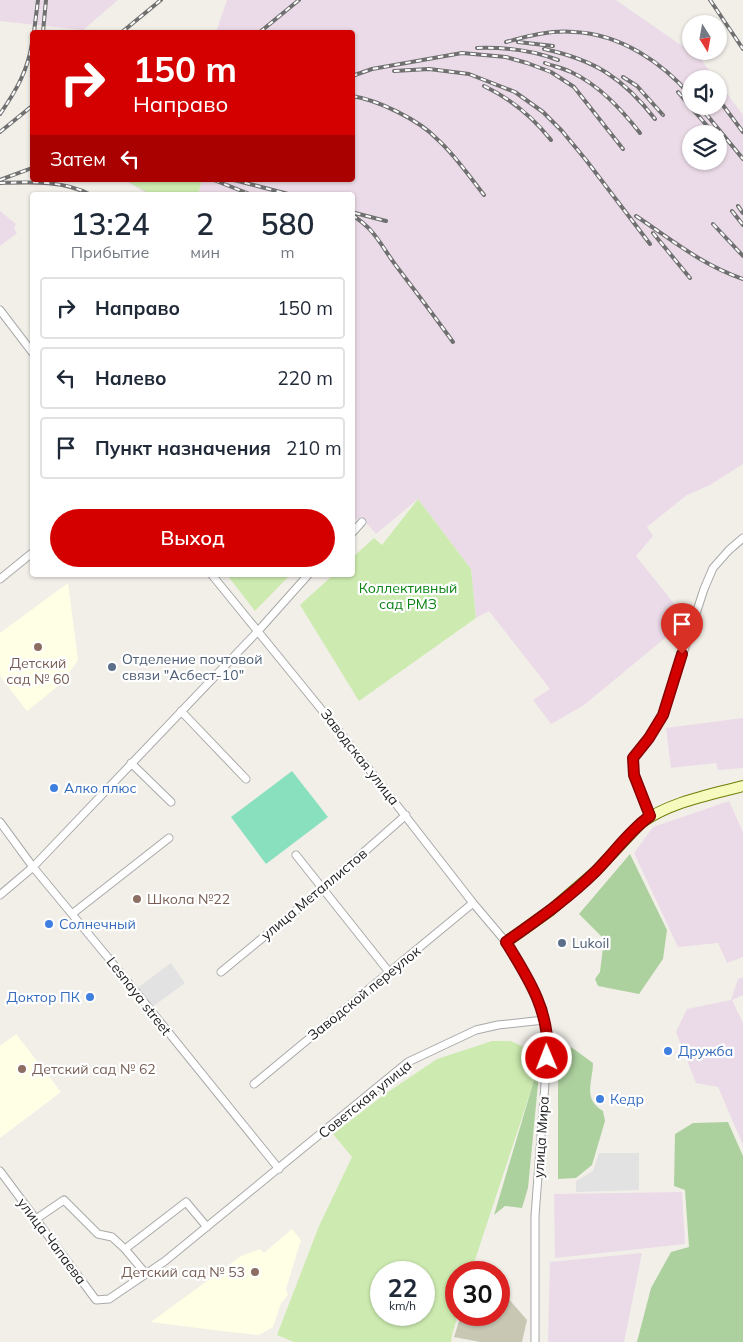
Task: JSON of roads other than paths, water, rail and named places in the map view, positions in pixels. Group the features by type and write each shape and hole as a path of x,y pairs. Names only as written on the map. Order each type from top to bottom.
{"street":[{"path":"0,310 30,349"},
{"path":"355,530 362,522"},
{"path":"650,816 634,775 633,758 649,738 663,715 713,568 743,538"},
{"path":"0,579 30,555"},
{"name":"Заводская улица","path":"214,577 506,942"},
{"path":"0,895 33,867 306,577"},
{"path":"181,711 246,779"},
{"path":"131,764 171,802"},
{"path":"506,942 551,910 595,872 641,823 650,816 679,804 743,786"},
{"name":"улица Металлистов","path":"221,972 322,889 406,815"},
{"name":"Lesnaya street","path":"0,822 33,867 279,1170"},
{"path":"72,914 169,838"},
{"path":"296,855 389,972"},
{"name":"Заводской переулок","path":"254,1084 474,903"},
{"name":"улица Мира","path":"506,942 543,1009 548,1044 535,1216 535,1342"},
{"name":"Советская улица","path":"109,1299 166,1261 408,1062 476,1030 498,1025 544,1020"},
{"name":"улица Чапаева","path":"0,1172 96,1300 109,1299"},
{"path":"36,1219 64,1200 98,1234 112,1237 146,1274"},
{"path":"125,1250 186,1202 207,1227"}],"railway":[{"path":"34,30 38,0"},
{"path":"43,30 46,0"},
{"path":"124,30 161,0"},
{"path":"262,30 299,0"},
{"path":"710,0 743,49"},
{"path":"506,42 556,32 574,32 608,38 624,44 653,61 682,86"},
{"path":"518,42 553,46"},
{"path":"477,48 518,50 558,60"},
{"path":"544,49 578,59 607,73 631,92 655,119"},
{"path":"0,114 20,80 30,53"},
{"path":"355,75 372,69 462,53 506,57 551,72 574,87 623,149"},
{"path":"545,63 571,72 591,84 617,107 640,133"},
{"path":"394,71 429,69 469,74 515,92 543,112 562,131 650,244"},
{"path":"623,77 637,86 663,115"},
{"path":"484,86 521,109 551,140"},
{"path":"678,92 706,125"},
{"path":"355,97 386,106 420,125 444,145 484,195"},
{"path":"0,132 30,108"},
{"path":"727,111 743,132"},
{"path":"707,115 743,159"},
{"path":"0,180 30,169"},
{"path":"0,183 35,182"},
{"path":"35,182 58,184 85,192"},
{"path":"219,182 244,192"},
{"path":"242,182 280,192"},
{"path":"738,206 743,213"},
{"path":"732,211 743,225"},
{"path":"355,213 386,221"},
{"path":"636,216 714,267 743,279"},
{"path":"355,217 378,239 453,342"},
{"path":"713,224 743,256"},
{"path":"653,233 690,278"}],"place":[{"name":"Детский сад № 60","path":"38,647"},
{"name":"Отделение почтовой связи \"Асбест-10\"","path":"112,667"},
{"name":"Алко плюс","path":"54,788"},
{"name":"Школа №22","path":"137,899"},
{"name":"Солнечный","path":"49,924"},
{"name":"Lukoil","path":"562,943"},
{"name":"Доктор ПК","path":"90,997"},
{"name":"Дружба","path":"668,1051"},
{"name":"Детский сад № 62","path":"22,1069"},
{"name":"Кедр","path":"600,1099"},
{"name":"Детский сад № 53","path":"255,1272"}],"park label":[{"name":"Коллективный сад РМЗ","path":"408,596"}]}
